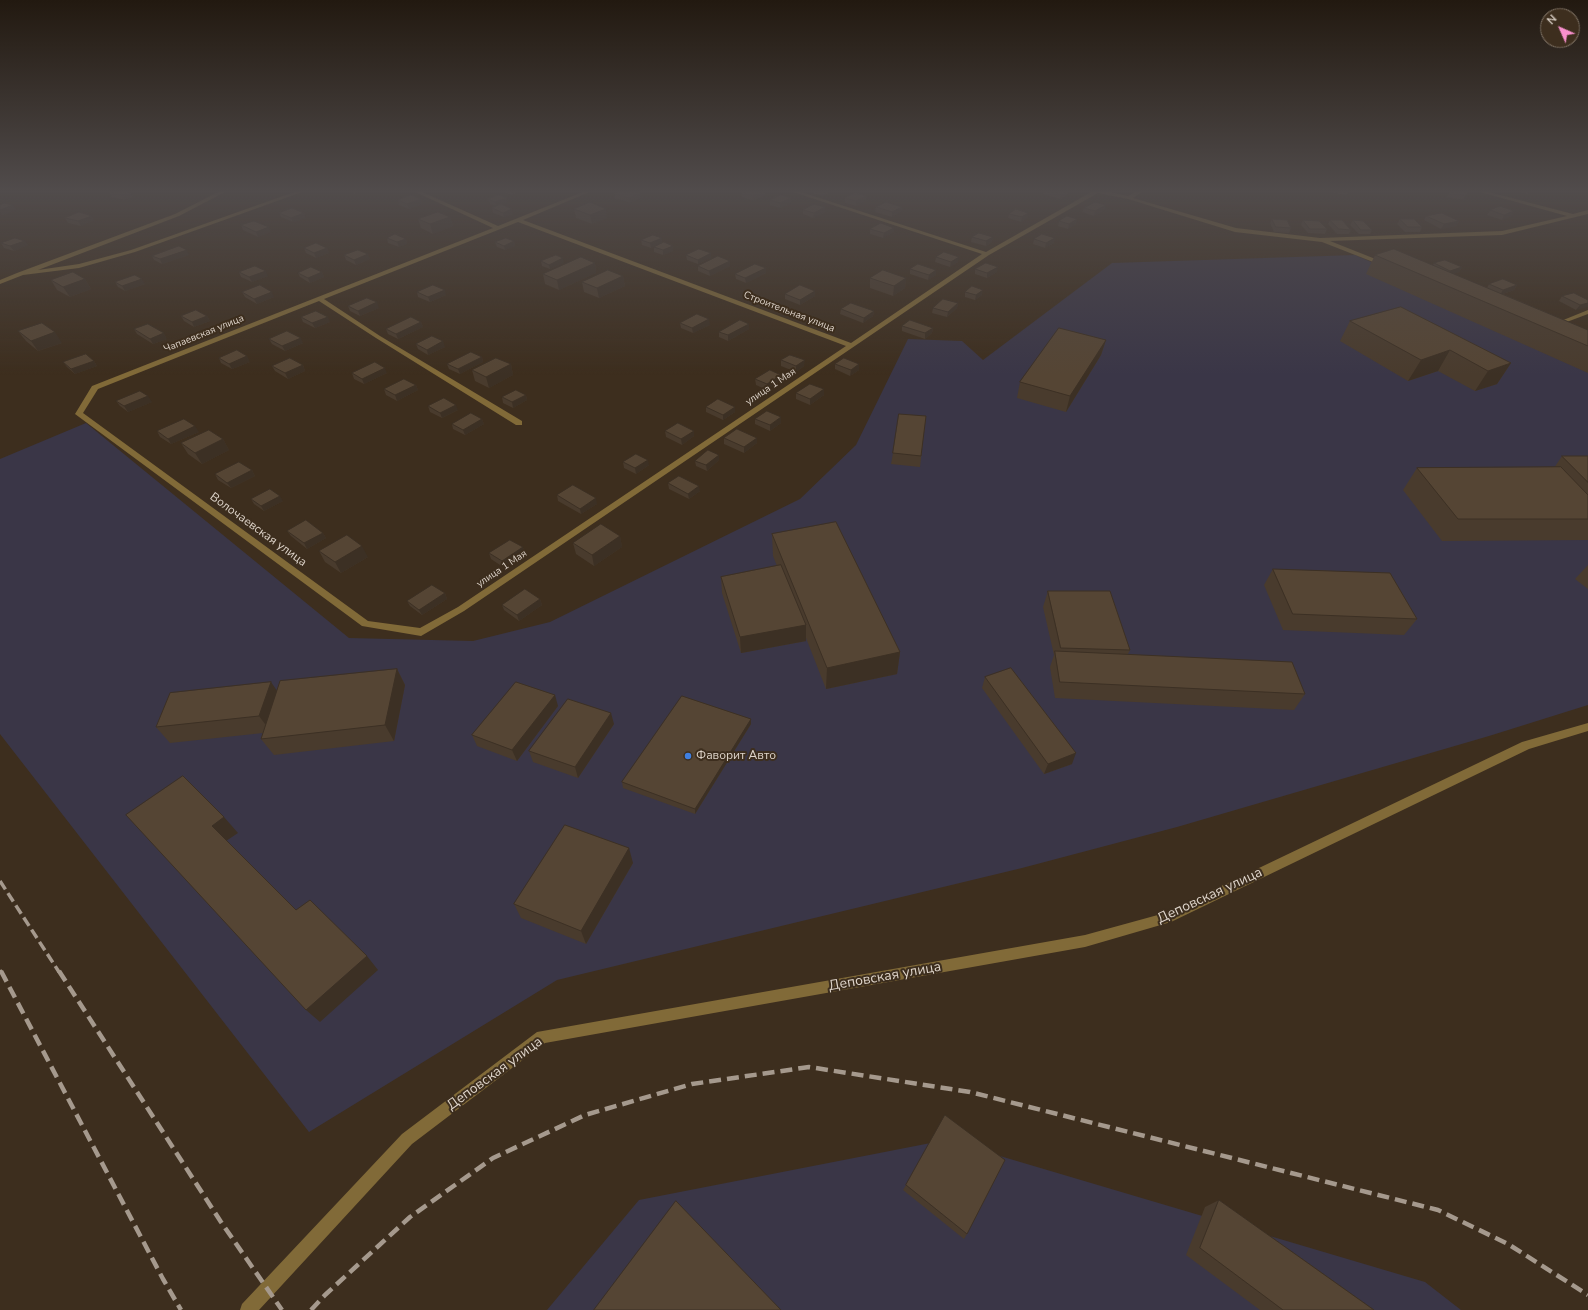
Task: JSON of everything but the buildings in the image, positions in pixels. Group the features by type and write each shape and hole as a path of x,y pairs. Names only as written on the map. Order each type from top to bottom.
{"street":[{"path":"0,282 79,252"},
{"path":"19,274 79,266 130,252"},
{"name":"Чапаевская улица","path":"95,388 437,252"},
{"name":"Строительная улица","path":"603,252 850,345"},
{"path":"981,252 987,254"},
{"name":"улица 1 Мая","path":"461,609 850,345 990,252"},
{"path":"1352,252 1393,268"},
{"path":"320,299 378,337 519,423"},
{"path":"1560,333 1546,327 1588,312"},
{"name":"Волочаевская улица","path":"95,388 79,414 365,624 421,632 461,609"},
{"name":"Деповская улица","path":"248,1310 407,1139 542,1037 1085,941 1168,918 1526,745 1588,726"}],"shaded area":[{"path":"1355,255 1588,356 1588,705 1489,736 1177,827 1022,868 557,980 309,1132 0,734 0,459 86,423 349,638 473,641 550,622 800,499 856,445 908,339 962,341 983,360 1112,263"},
{"path":"946,1140 1425,1282 1461,1310 547,1310 639,1200"}],"railway":[{"path":"0,881 59,972"},
{"path":"1,971 163,1279 181,1310"},
{"path":"59,971 221,1222 282,1310"},
{"path":"311,1310 325,1295 410,1217 493,1158 585,1115 692,1084 809,1067 970,1092 1438,1210 1508,1244 1588,1295"}],"place":[{"name":"Фаворит Авто","path":"688,756"}]}
